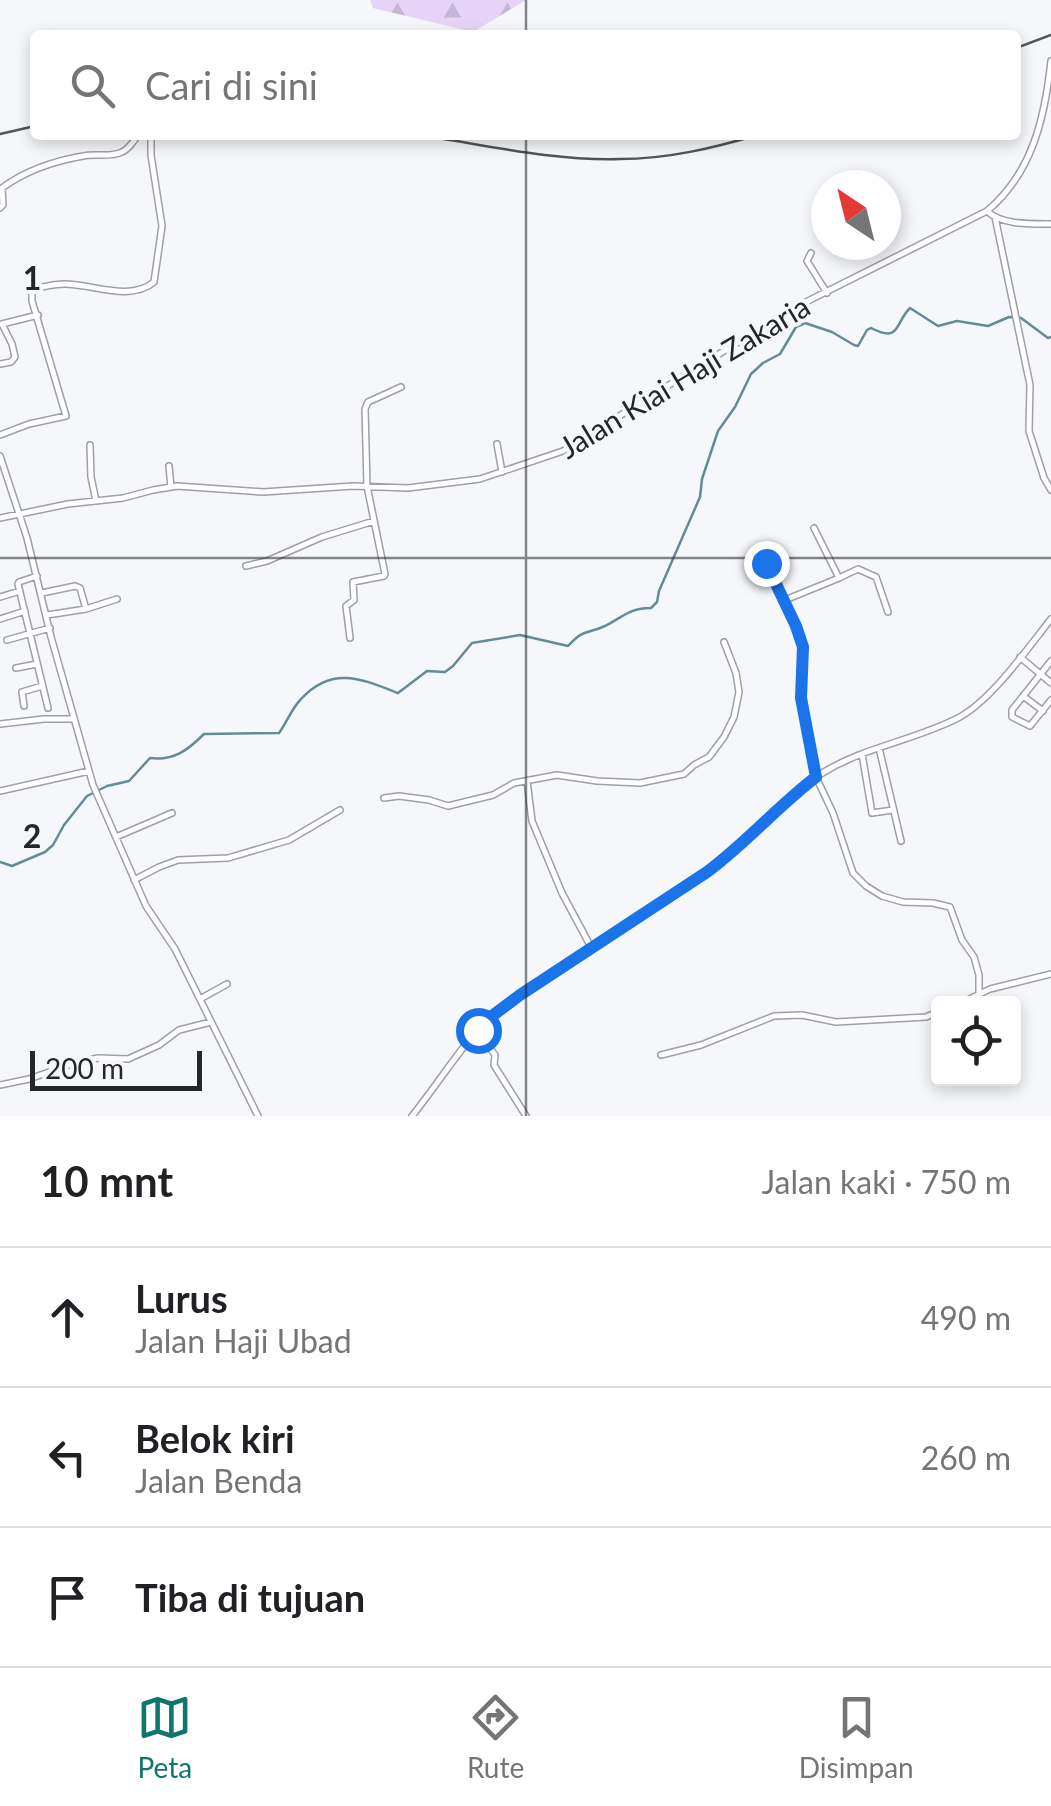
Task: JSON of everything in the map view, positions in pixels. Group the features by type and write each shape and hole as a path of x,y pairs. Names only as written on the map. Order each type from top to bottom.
{"street":[{"name":"Jalan Kiai Haji Zakaria","path":"0,518 171,487 263,492 456,484 556,454 772,320 987,211 1023,169 1032,148 1051,60"},
{"path":"0,208 2,188 13,180 37,168 84,156 126,152 134,140"},
{"path":"0,436 29,424 66,416 32,301 32,289 66,284 118,291 147,287 154,282 162,226 150,140"},
{"path":"987,211 995,218 1051,224"},
{"path":"995,218 1029,389 1029,431 1051,490"},
{"path":"811,253 807,261 827,293"},
{"path":"0,364 11,362 14,357 1,322 38,316"},
{"path":"350,638 346,606 354,600 353,581 385,575 368,486 365,409 368,402 401,387"},
{"path":"497,444 502,472"},
{"path":"90,446 96,501"},
{"path":"0,456 20,514 93,785 134,880 175,949 258,1116"},
{"path":"169,466 171,487"},
{"path":"246,566 374,521"},
{"path":"814,528 839,578"},
{"path":"766,563 803,647 801,698 816,777 856,878 882,896 902,902 948,905 962,940 974,957 979,993"},
{"path":"785,600 858,569 878,581 888,612"},
{"path":"37,576 19,582 48,708"},
{"path":"42,593 78,586 86,608"},
{"path":"0,597 20,592"},
{"path":"47,615 117,599"},
{"path":"0,619 25,611"},
{"path":"412,1116 463,1045 488,1019 719,863 816,777 862,754 960,717 980,702 1051,619"},
{"path":"7,640 50,628"},
{"path":"384,798 399,796 452,805 493,795 514,782 562,774 650,782 684,774 709,757 724,737 738,704 736,673 724,642"},
{"path":"1020,657 1051,684"},
{"path":"1051,661 1012,710 1012,717 1030,726 1051,700"},
{"path":"16,668 38,664"},
{"path":"24,706 22,692 42,686"},
{"path":"1023,696 1043,711"},
{"path":"0,724 44,718 74,720"},
{"path":"879,748 901,840"},
{"path":"862,754 872,813 894,810"},
{"path":"0,791 90,771"},
{"path":"526,780 532,821 562,893 592,949"},
{"path":"134,880 178,860 228,858 288,840 340,810"},
{"path":"116,837 172,813"},
{"path":"974,996 1051,974"},
{"path":"200,999 227,984"},
{"path":"662,1055 701,1045 774,1016 802,1015 836,1022 931,1015"},
{"path":"0,1085 78,1062 128,1059 188,1026 212,1022"},
{"path":"478,1030 495,1055 494,1065 526,1116"}],"green space":[{"path":"370,0 526,0 476,30 373,8"}],"waterway":[{"path":"0,862 12,866 45,852 87,796 129,781 150,758 180,753 204,734 279,733 298,703 324,682 348,678 398,693 427,671 445,672 472,643 520,635 568,646 582,634 632,611 651,608 657,602 700,497 718,431 751,374 780,354 796,327 805,323 858,346 871,328 888,333 896,330 910,308 938,326 957,321 988,326 1009,317 1021,318 1051,337"}],"railway":[{"path":"1021,46 1051,35"},
{"path":"0,134 30,127"},
{"path":"450,140 595,159 655,157 739,140"}],"route":[{"path":"478,1030 520,995 707,872 816,777 801,698 803,647 766,563"}]}
